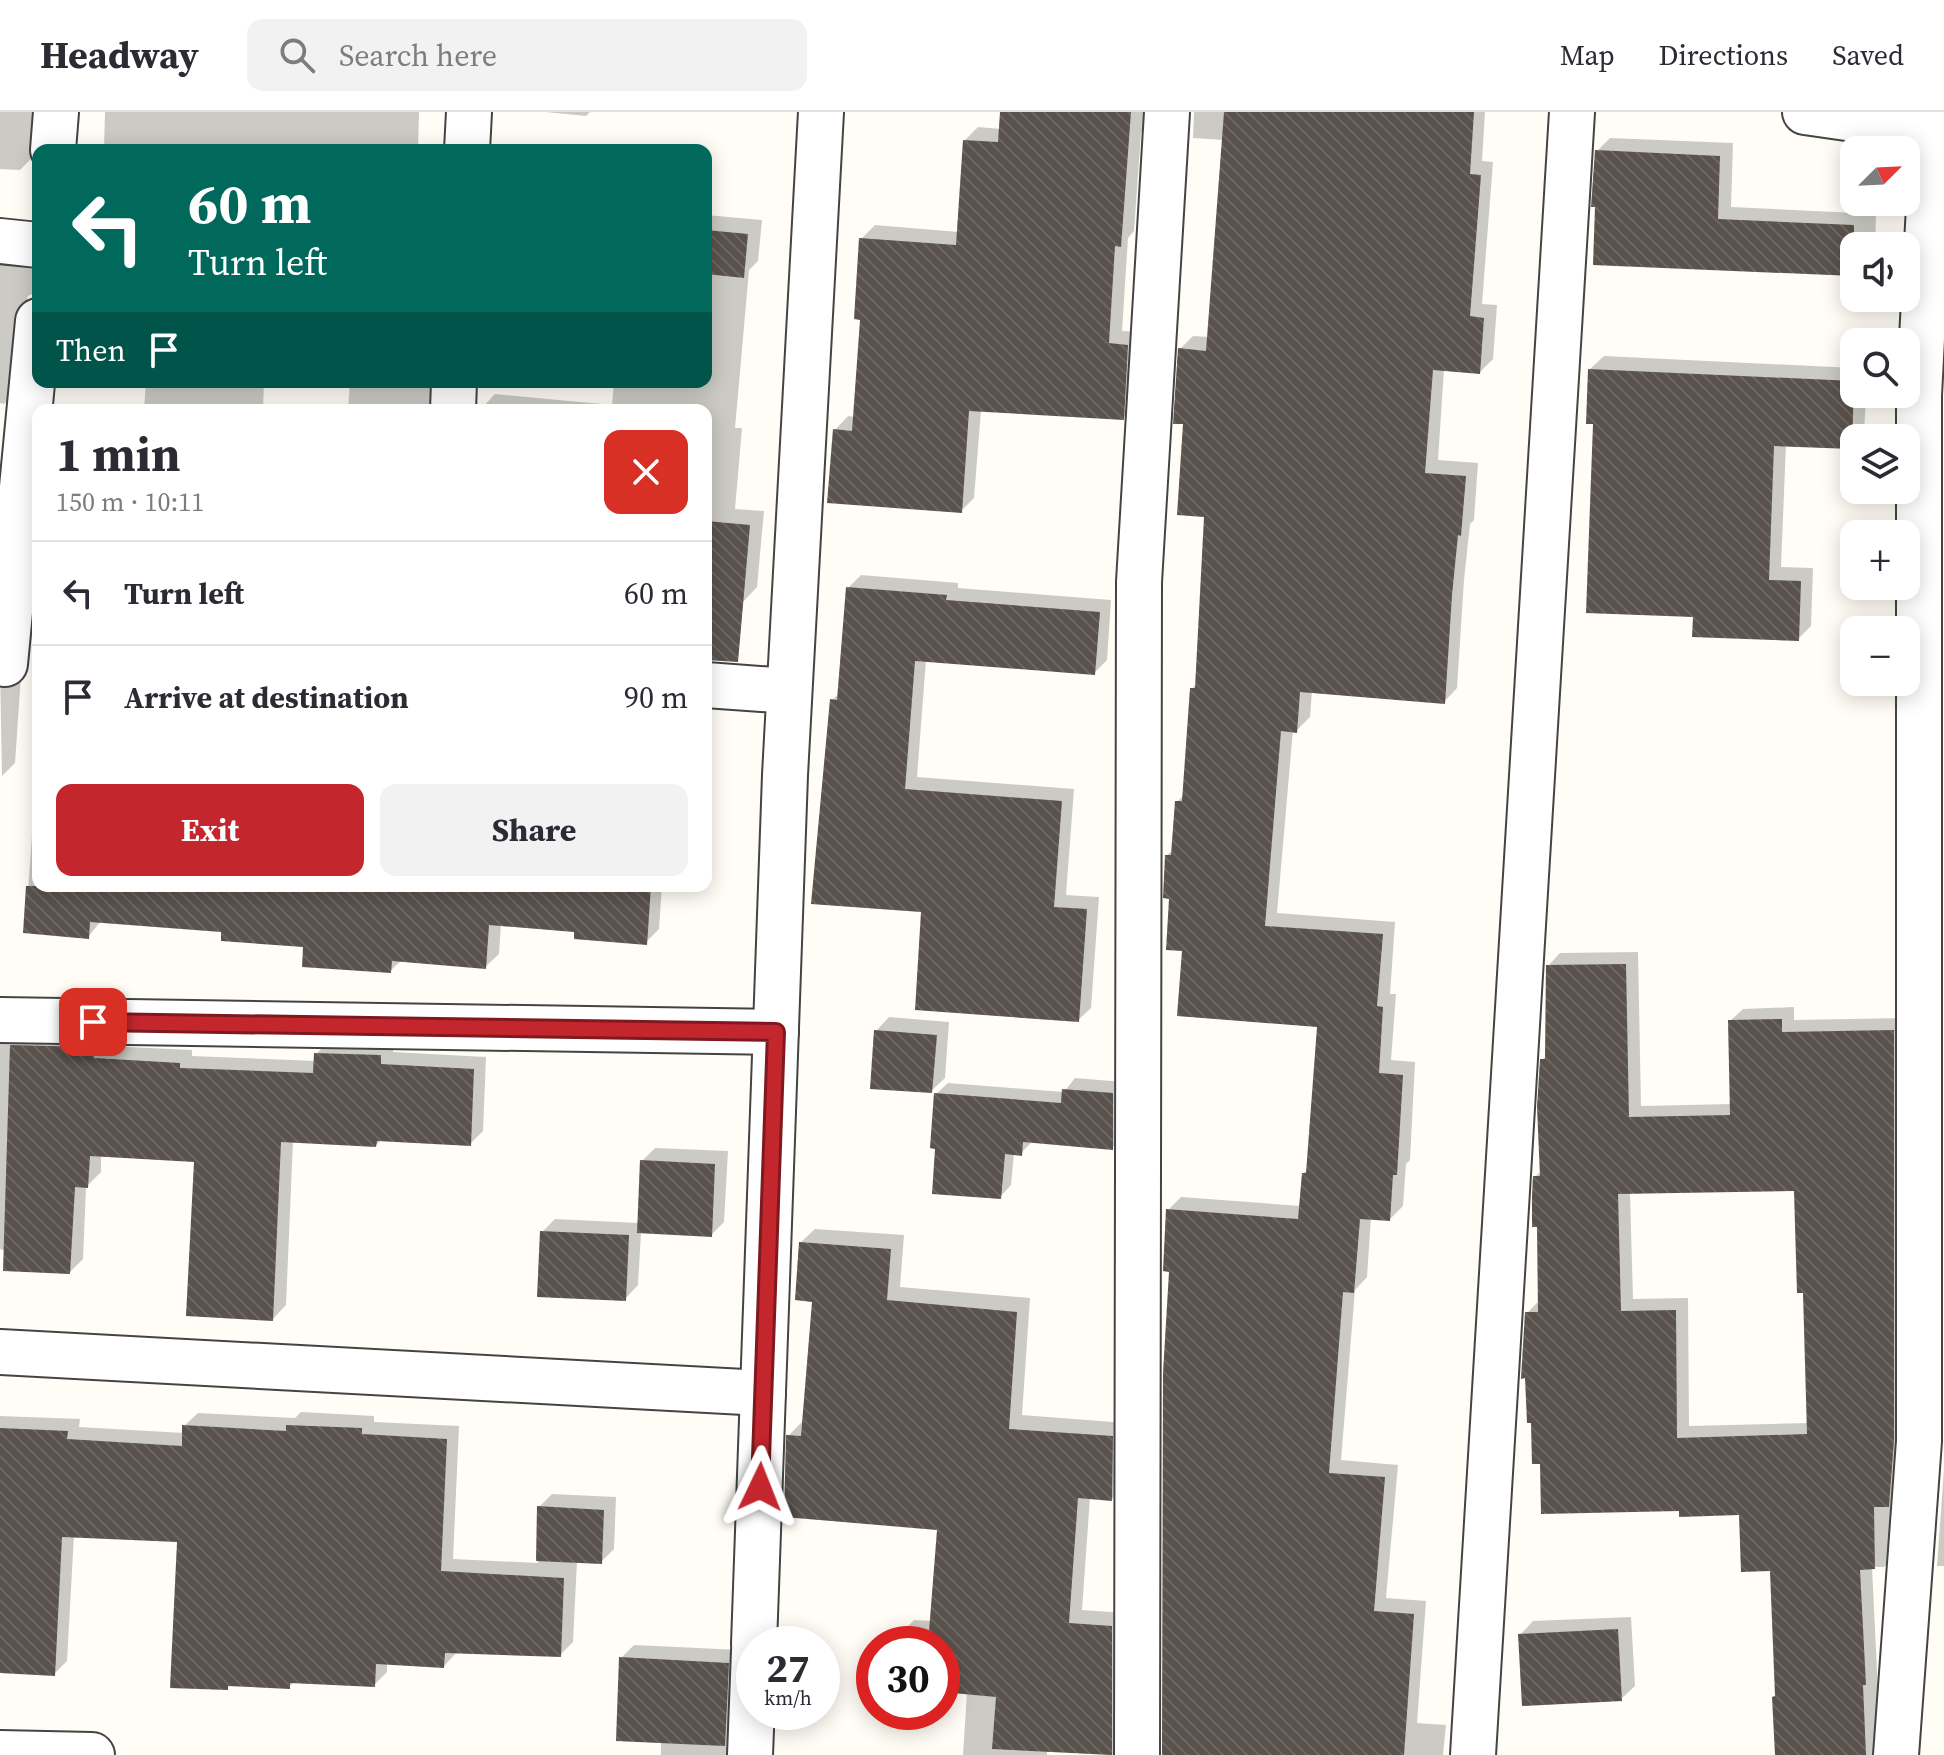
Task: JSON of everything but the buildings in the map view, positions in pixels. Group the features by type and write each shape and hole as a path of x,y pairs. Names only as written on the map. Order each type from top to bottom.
{"street":[{"path":"53,144 56,112"},
{"path":"467,144 469,112"},
{"path":"755,1626 789,691 821,112"},
{"path":"1137,1755 1139,582 1167,112"},
{"path":"1473,1755 1572,112"},
{"path":"1805,112 1937,125 1919,395 1919,1441 1896,1755"},
{"path":"0,241 32,244"},
{"path":"14,664 32,407"},
{"path":"712,685 789,691"},
{"path":"0,1020 776,1032"},
{"path":"0,1352 763,1393"},
{"path":"750,1755 751,1730"},
{"path":"0,1753 92,1755"}],"route":[{"path":"93,1022 776,1032 760,1487"}]}
